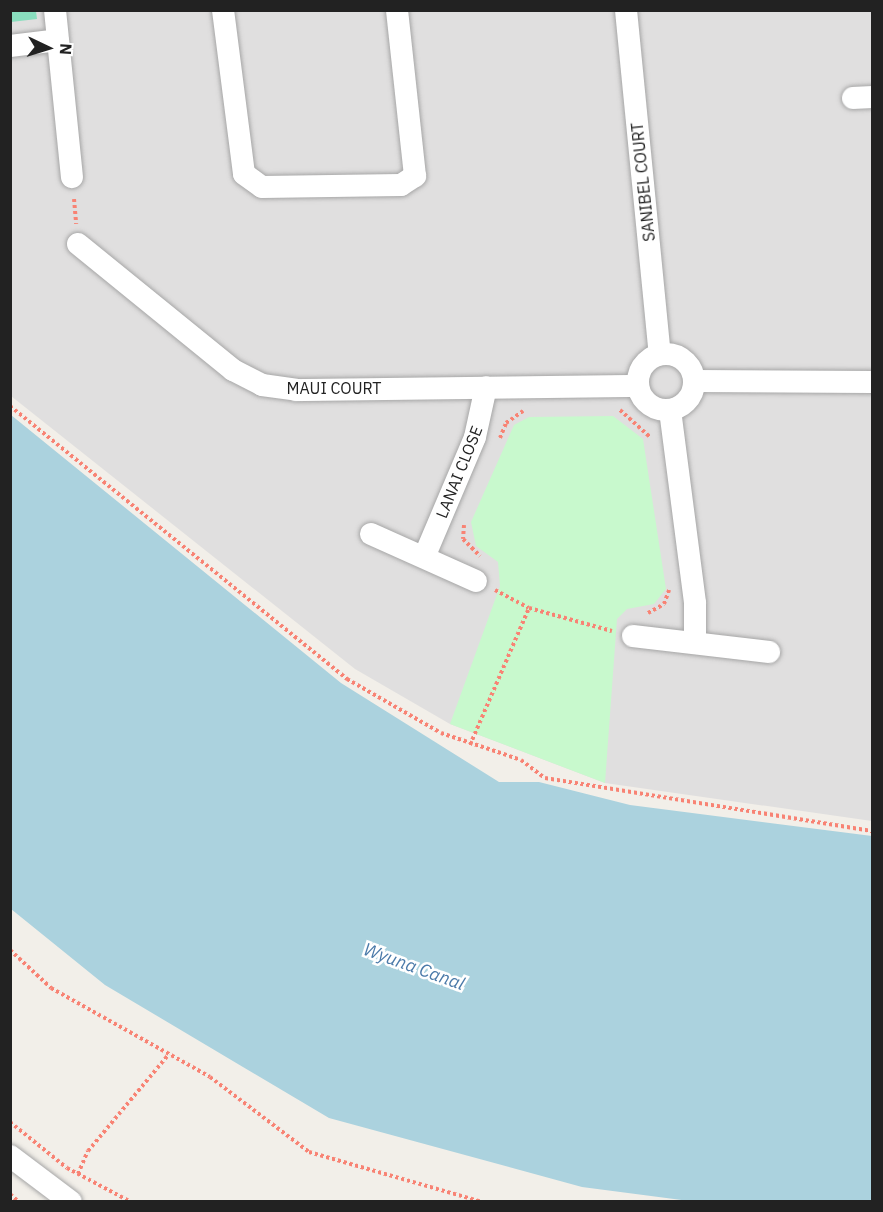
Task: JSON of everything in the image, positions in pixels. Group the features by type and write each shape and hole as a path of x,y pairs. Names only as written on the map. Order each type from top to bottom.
{"street":[{"path":"55,10 72,177"},
{"path":"223,10 244,174 262,187 401,185 415,176 397,10"},
{"name":"SANIBEL COURT","path":"626,10 660,354"},
{"path":"10,46 58,40"},
{"name":"MAUI COURT","path":"78,244 233,370 262,385 296,390 638,386"},
{"path":"660,354 684,360 695,381 690,397 670,410 646,401 638,386 646,363 660,354"},
{"path":"695,381 873,382"},
{"name":"LANAI CLOSE","path":"425,555 475,437 486,387"},
{"path":"670,410 695,603 695,641"},
{"path":"371,534 425,555 476,581"},
{"path":"633,636 695,641 769,652"},
{"path":"10,1156 71,1202"}],"path":[{"path":"72,177 78,244"},
{"path":"10,406 347,679 470,745 521,760 545,778 597,790 873,831"},
{"path":"609,407 638,421 651,444"},
{"path":"498,442 513,416 531,410"},
{"path":"465,521 463,539 488,561"},
{"path":"476,581 529,608 633,636"},
{"path":"641,614 664,604 669,584"},
{"path":"470,745 529,608"},
{"path":"10,950 51,988 210,1077 309,1152 482,1202"},
{"path":"78,1174 88,1151 169,1054"},
{"path":"10,1122 78,1174 131,1202"},
{"path":"10,1194 19,1202"}],"shaded area":[{"path":"10,11 872,11 872,821 605,783 450,724 355,669 11,396"}],"green space":[{"path":"10,11 36,11 37,19 11,22"},
{"path":"613,416 643,439 666,589 654,604 627,609 617,619 605,783 450,724 500,586 498,562 476,546 471,522 514,425 529,417"}],"water":[{"name":"Wyuna Canal","path":"11,415 341,683 499,782 539,782 630,805 872,836 872,1201 697,1202 582,1187 329,1118 105,985 11,909"}]}
